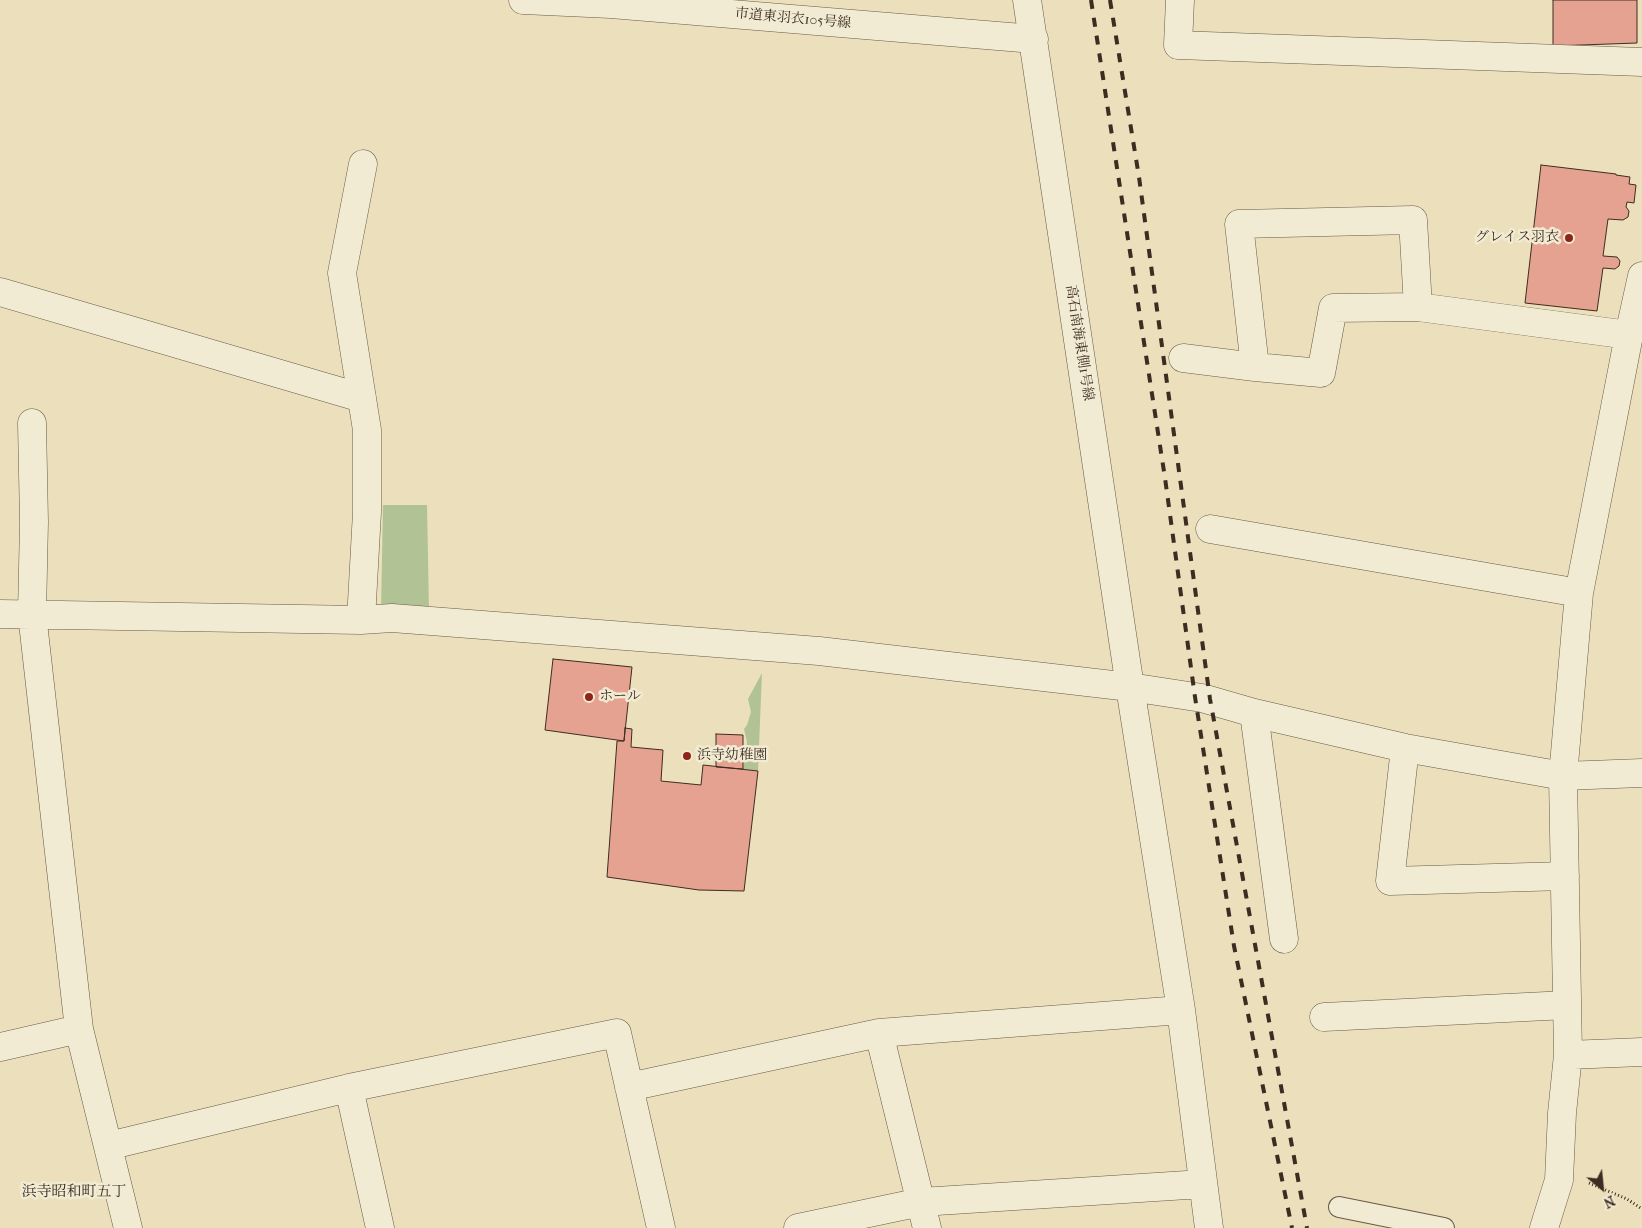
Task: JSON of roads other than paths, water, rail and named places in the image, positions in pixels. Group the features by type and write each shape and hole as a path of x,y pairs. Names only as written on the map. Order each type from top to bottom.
{"street":[{"name":"市道東羽衣105号線","path":"523,0 611,4 1034,40"},
{"name":"高石南海東側1号線","path":"1027,0 1130,687 1181,1010 1209,1228"},
{"path":"1180,0 1178,45 1642,62"},
{"path":"362,620 367,512 367,430 342,273 363,164"},
{"path":"1255,368 1239,224 1413,220 1418,307"},
{"path":"1544,1228 1558,1180 1568,1055 1564,776 1579,593 1629,335 1641,285"},
{"path":"0,292 362,398"},
{"path":"1184,358 1255,368 1321,373 1333,308 1418,307 1629,335"},
{"path":"32,423 34,522 32,614 78,1029 128,1228"},
{"path":"1210,529 1579,593"},
{"path":"0,614 362,620 392,618 819,650 1130,687 1210,699 1254,713 1405,748 1564,776 1642,773"},
{"path":"1254,713 1284,939"},
{"path":"1405,748 1390,881 1564,876"},
{"path":"1324,1017 1567,1005"},
{"path":"629,1087 879,1033 1181,1010"},
{"path":"0,1047 78,1029"},
{"path":"108,1146 349,1088 617,1033 661,1228"},
{"path":"879,1033 927,1228"},
{"path":"1568,1055 1642,1052"},
{"path":"349,1088 380,1228"},
{"path":"798,1228 921,1202 1203,1184"}],"lane":[{"path":"1339,1207 1444,1228"}],"railway":[{"path":"1091,0 1165,478 1195,697 1234,946 1292,1228"},
{"path":"1110,0 1139,177 1210,699 1307,1228"}],"place":[{"name":"グレイス羽衣","path":"1569,238"},
{"name":"ホール","path":"589,697"},
{"name":"浜寺幼稚園","path":"687,756"}],"district":[{"name":"浜寺昭和町五丁","path":"74,1192"}]}
